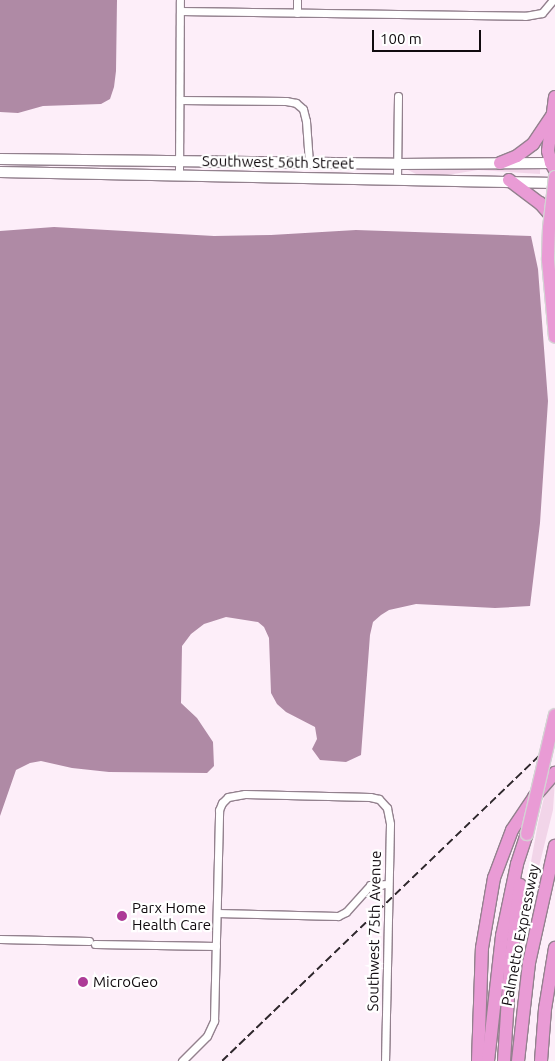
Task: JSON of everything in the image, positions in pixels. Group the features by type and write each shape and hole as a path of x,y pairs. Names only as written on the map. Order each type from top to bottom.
{"highway":[{"path":"554,165 548,151 555,97"},
{"path":"500,163 517,156 533,144 553,114"},
{"path":"555,177 548,249 549,291 555,337"},
{"path":"510,180 546,208 555,221"},
{"path":"504,1061 510,966 524,864 526,834 555,714"},
{"path":"478,1061 482,948 494,878 512,830 534,797 555,773"},
{"name":"Palmetto Expressway","path":"518,1061 529,963 555,846"},
{"path":"488,1061 493,1002 502,936 517,864 524,848"},
{"path":"541,1061 545,1009 555,948"}],"main road":[{"name":"Southwest 56th Street","path":"0,159 309,164 500,163 554,165"},
{"path":"308,177 309,164"},
{"name":"Southwest 56th Street","path":"0,172 510,180 555,183"}],"street":[{"path":"179,175 180,0"},
{"path":"297,0 297,13"},
{"path":"180,11 525,16 546,10 552,0"},
{"path":"397,178 398,96"},
{"path":"180,100 286,101 301,106 308,128 309,164"},
{"name":"Southwest 75th Avenue","path":"217,913 218,813 222,803 231,796 240,794 370,797 384,802 390,821 385,1061"},
{"path":"182,1061 207,1036 213,1024 217,913 338,916 346,912 370,885 388,884"},
{"path":"0,939 216,946"}],"shaded area":[{"path":"0,0 117,0 116,71 110,99 101,104 43,106 18,113 0,112"},
{"path":"540,167 540,174 478,170 447,175 418,175 408,170"},
{"path":"54,227 214,236 356,230 531,236 538,269 548,401 540,523 530,606 495,608 416,604 389,610 373,622 370,635 361,755 346,762 320,760 312,749 317,739 315,727 286,712 277,704 271,693 269,638 264,627 258,622 226,617 204,624 191,634 182,646 181,703 197,718 213,742 214,766 207,773 109,772 72,768 41,761 30,763 16,770 0,816 0,231"},
{"path":"555,780 553,810 529,907 514,982 523,906 538,823 546,789"}],"railway":[{"path":"222,1061 555,741"}],"place":[{"name":"Parx Home Health Care","path":"122,916"},
{"name":"MicroGeo","path":"83,982"}]}
